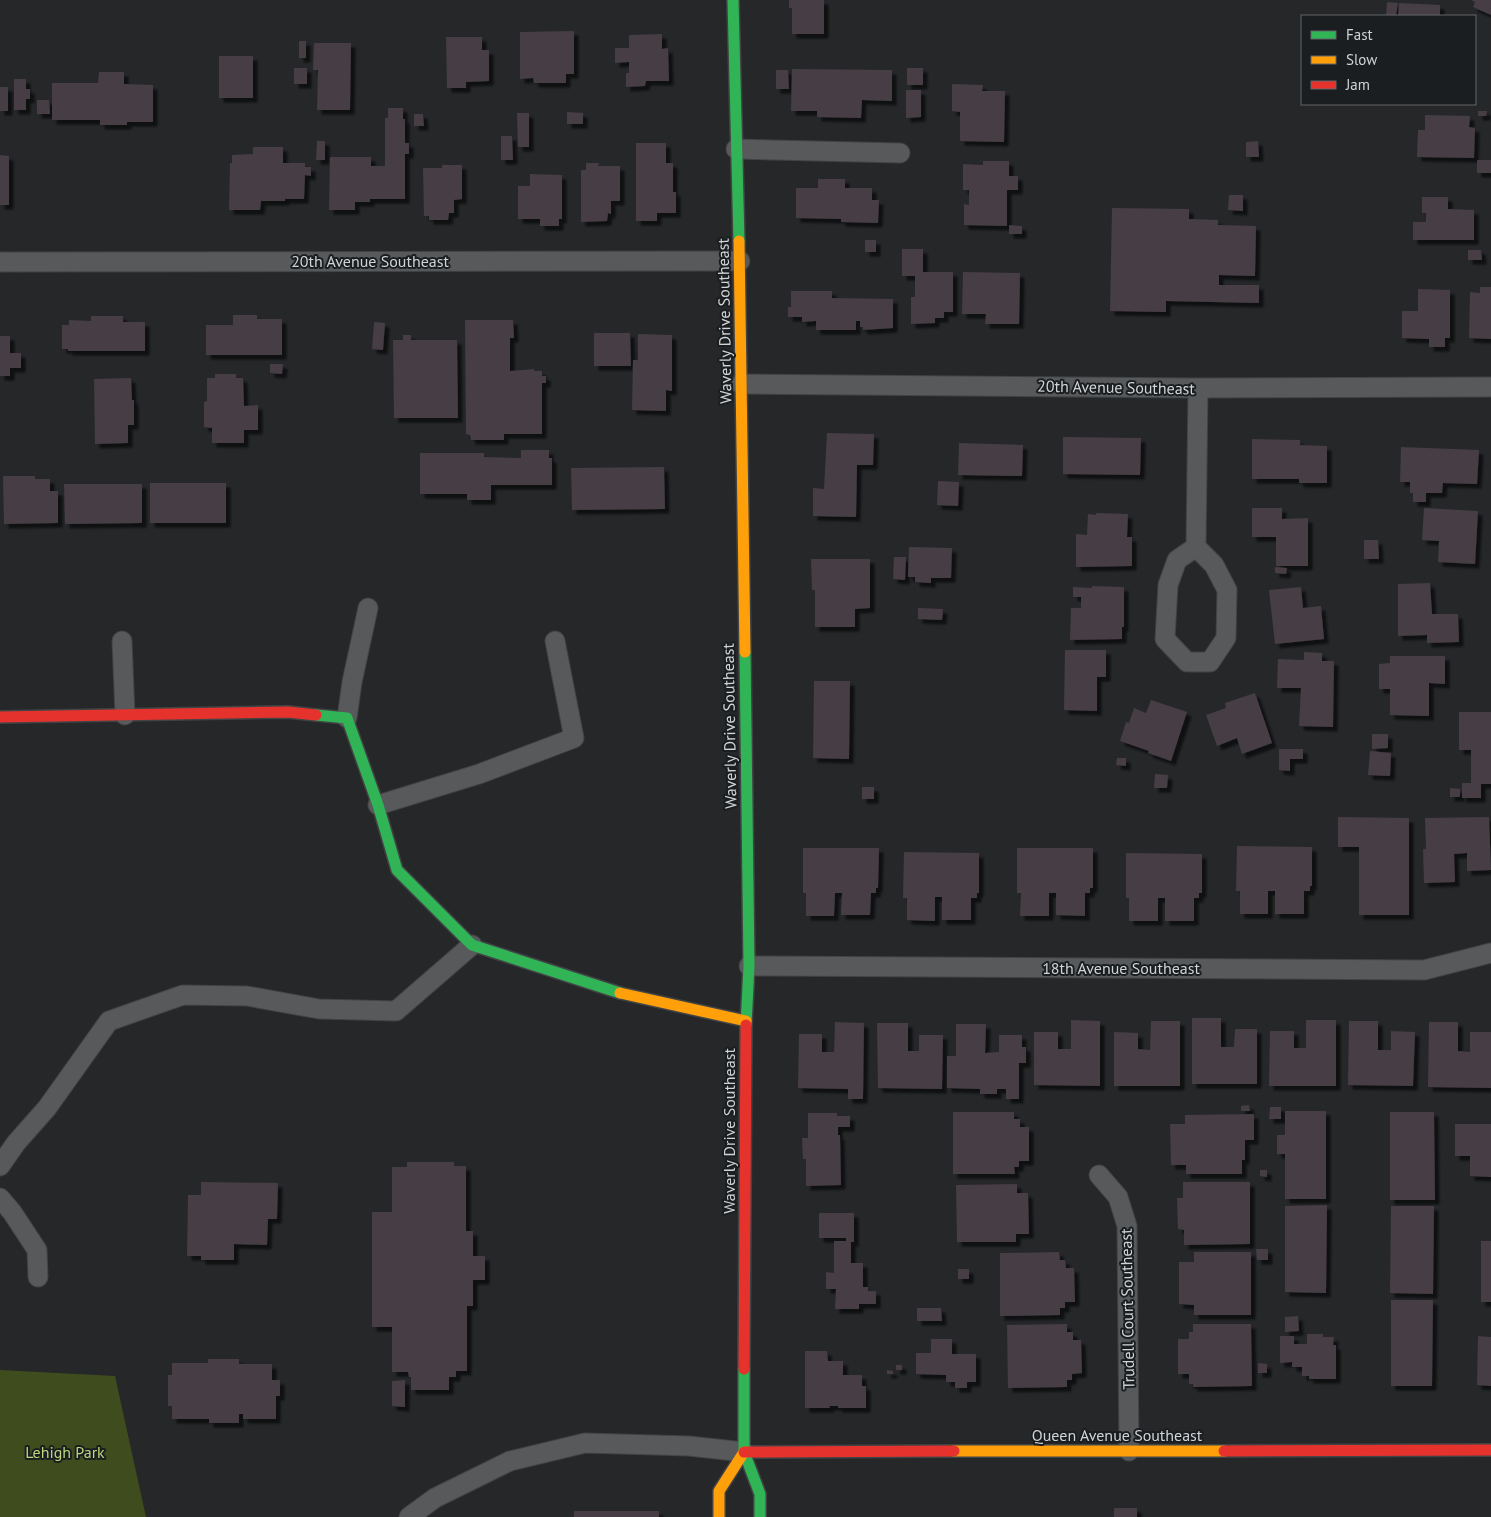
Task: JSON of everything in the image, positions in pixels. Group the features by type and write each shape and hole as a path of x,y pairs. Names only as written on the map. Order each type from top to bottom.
{"main road":[{"name":"Waverly Drive Southeast","path":"733,0 740,261 740,384 749,966 746,1020 744,1452 760,1494 760,1517"},
{"path":"0,717 288,712 347,718 378,804 397,870 472,944 613,992 746,1020"},
{"name":"Queen Avenue Southeast","path":"744,1452 1491,1450"},
{"path":"719,1517 719,1491 744,1452"}],"street":[{"path":"736,149 900,153"},
{"name":"20th Avenue Southeast","path":"0,262 740,261"},
{"name":"20th Avenue Southeast","path":"740,384 1198,388 1491,387"},
{"path":"1196,548 1177,560 1168,585 1165,639 1187,662 1210,662 1226,638 1227,590 1214,565 1196,548 1198,388"},
{"path":"347,718 352,682 368,608"},
{"path":"122,641 125,715"},
{"path":"378,804 479,774 574,738 555,642"},
{"path":"0,1166 16,1143 47,1108 110,1021 183,995 247,996 319,1009 396,1011 472,944"},
{"name":"18th Avenue Southeast","path":"749,966 1424,970 1491,953"},
{"name":"Trudell Court Southeast","path":"1099,1175 1118,1197 1128,1226 1129,1451"},
{"path":"0,1198 12,1212 37,1250 38,1277"},
{"path":"409,1517 435,1498 510,1461 585,1443 689,1446 744,1452"}],"green space":[{"name":"Lehigh Park","path":"0,1370 115,1376 146,1517 0,1517"}],"building":[{"path":"789,0 824,0 824,34 792,34 792,8 789,8"},
{"path":"1471,0 1491,0 1491,15 1473,7 1475,2"},
{"path":"1387,2 1398,3 1396,15 1386,15"},
{"path":"1399,3 1440,5 1440,15 1398,15"},
{"path":"574,31 574,74 566,74 566,83 534,83 533,78 520,79 520,32"},
{"path":"662,34 662,49 668,48 669,81 646,81 645,86 626,87 626,73 629,73 629,62 615,63 615,48 629,48 629,35"},
{"path":"446,37 482,37 482,50 489,50 489,81 466,82 466,88 447,88"},
{"path":"299,41 306,41 306,58 299,58"},
{"path":"314,43 351,43 350,110 317,110 318,70 313,70"},
{"path":"219,56 253,56 253,98 219,98"},
{"path":"294,68 307,68 307,84 294,84"},
{"path":"907,68 923,68 923,85 907,85"},
{"path":"792,69 892,70 892,101 862,100 861,118 817,117 817,111 791,111"},
{"path":"776,70 788,70 789,89 776,89"},
{"path":"99,72 124,72 124,84 153,85 153,122 127,122 127,125 100,125 100,120 52,120 52,83 98,83"},
{"path":"14,79 26,79 26,89 30,89 30,99 26,99 26,110 14,110"},
{"path":"952,84 983,85 982,91 1005,91 1004,142 960,141 960,112 952,111"},
{"path":"0,87 8,87 8,111 0,111"},
{"path":"906,90 921,90 921,117 906,118"},
{"path":"37,100 49,100 50,114 37,114"},
{"path":"388,108 403,108 405,143 409,143 409,154 405,154 405,199 370,199 370,202 355,202 355,210 329,210 330,157 371,157 371,166 385,166 385,118 388,118"},
{"path":"1478,111 1487,111 1486,116 1478,116"},
{"path":"567,112 583,113 583,124 567,124"},
{"path":"517,113 529,113 529,147 518,147"},
{"path":"414,114 423,114 424,126 414,126"},
{"path":"1425,115 1470,116 1469,127 1475,128 1474,158 1417,157 1418,130 1425,130"},
{"path":"501,136 512,136 513,160 501,160"},
{"path":"317,141 325,141 325,160 316,160"},
{"path":"1258,141 1259,157 1246,157 1246,142"},
{"path":"636,143 666,143 666,163 673,163 673,192 676,192 676,213 657,213 657,221 636,221"},
{"path":"253,147 283,147 283,163 305,163 305,167 311,167 311,176 305,175 304,199 261,201 260,210 229,210 230,163 232,163 232,155 253,154"},
{"path":"0,155 9,156 9,205 0,205"},
{"path":"1477,160 1491,160 1491,173 1477,173"},
{"path":"983,161 1009,161 1009,176 1018,176 1018,190 1007,190 1007,226 964,225 964,204 969,205 969,190 963,190 963,164 983,165"},
{"path":"586,163 599,163 598,166 620,166 620,201 611,201 611,214 608,213 607,221 581,222 581,170 586,170"},
{"path":"442,165 462,165 462,199 454,200 454,213 449,213 448,220 429,220 429,216 424,216 423,168 442,168"},
{"path":"530,174 562,175 562,219 559,219 559,226 540,226 540,219 518,219 518,186 530,186"},
{"path":"818,179 845,179 845,188 872,188 872,200 879,200 878,223 841,222 841,219 796,218 796,188 818,188"},
{"path":"1229,195 1243,195 1243,211 1228,210"},
{"path":"1422,197 1448,197 1448,209 1474,210 1474,240 1413,240 1413,222 1426,222 1426,213 1422,213"},
{"path":"1112,208 1189,209 1189,219 1218,220 1218,225 1256,226 1255,276 1219,275 1219,285 1259,285 1259,303 1166,301 1166,312 1110,311"},
{"path":"1009,225 1022,226 1022,234 1009,234"},
{"path":"865,240 876,240 876,252 865,252"},
{"path":"902,249 923,249 923,272 953,272 953,312 944,312 944,318 935,318 935,323 911,324 911,297 915,297 915,276 902,276"},
{"path":"1468,250 1481,250 1482,260 1468,260"},
{"path":"963,272 1020,273 1019,324 985,324 986,314 962,314"},
{"path":"1480,287 1491,287 1491,339 1469,338 1470,292 1480,293"},
{"path":"1418,289 1450,290 1450,338 1445,338 1445,347 1429,347 1429,339 1402,338 1402,311 1418,311"},
{"path":"791,291 832,291 832,298 893,299 893,328 863,330 863,327 860,327 860,321 856,321 856,330 816,330 816,321 802,322 802,317 788,317 788,307 791,307"},
{"path":"233,315 257,315 257,319 282,319 282,355 206,355 206,325 233,325"},
{"path":"91,316 123,316 123,322 145,322 145,351 68,351 68,349 62,349 62,325 69,325 69,320 91,321"},
{"path":"465,320 513,320 514,338 510,338 510,371 534,369 534,371 542,371 542,376 546,376 546,383 542,383 542,434 504,434 504,440 471,440 470,435 466,434"},
{"path":"374,322 385,323 383,350 372,349"},
{"path":"594,333 630,333 631,366 594,366"},
{"path":"638,334 672,335 672,391 666,390 666,411 632,410 633,360 638,360"},
{"path":"403,335 411,335 411,340 457,340 458,418 394,418 393,340 403,340"},
{"path":"0,336 10,336 10,353 21,353 21,368 10,368 10,376 0,376"},
{"path":"270,364 283,364 282,374 270,373"},
{"path":"215,374 236,374 236,378 243,378 244,406 258,405 258,430 244,430 244,443 212,443 212,428 204,427 204,402 207,401 207,378 215,378"},
{"path":"131,378 132,400 134,400 134,425 128,425 128,443 95,444 94,379"},
{"path":"827,433 874,434 873,465 857,465 856,517 813,516 813,488 824,489"},
{"path":"1063,437 1141,438 1140,475 1063,474"},
{"path":"1252,439 1300,440 1300,445 1327,446 1327,483 1299,483 1299,479 1252,479"},
{"path":"959,443 1023,445 1022,476 958,475"},
{"path":"1401,447 1479,450 1477,484 1443,483 1442,493 1426,493 1426,502 1413,502 1413,493 1410,493 1410,482 1400,482"},
{"path":"521,450 549,450 549,458 552,458 552,485 491,485 491,500 467,500 467,494 420,494 420,453 484,453 484,457 521,458"},
{"path":"664,467 665,509 572,510 571,468"},
{"path":"3,476 35,476 35,479 50,479 50,491 58,491 58,523 4,524"},
{"path":"938,481 959,482 958,506 937,505"},
{"path":"150,483 226,483 226,523 150,523"},
{"path":"64,484 142,484 142,523 65,524"},
{"path":"1252,508 1282,508 1282,519 1308,518 1308,566 1276,566 1276,537 1252,537"},
{"path":"1424,508 1478,511 1475,564 1438,562 1439,541 1422,540"},
{"path":"1096,513 1128,514 1127,537 1132,537 1132,566 1076,567 1076,534 1087,535 1088,514 1096,515"},
{"path":"1364,540 1378,540 1379,559 1364,559"},
{"path":"909,547 952,548 951,578 931,578 931,583 915,582 915,577 908,577"},
{"path":"894,557 906,557 905,580 893,579"},
{"path":"811,559 870,559 870,608 855,609 855,627 815,627 815,590 812,590"},
{"path":"1275,567 1287,568 1286,574 1275,573"},
{"path":"1430,583 1432,614 1458,614 1459,642 1427,643 1427,635 1398,636 1398,584"},
{"path":"1092,586 1124,587 1124,627 1122,627 1122,639 1070,640 1071,608 1081,608 1081,597 1073,597 1073,587 1092,588"},
{"path":"1301,587 1303,608 1321,606 1324,639 1275,644 1269,590"},
{"path":"918,608 943,609 942,620 918,619"},
{"path":"1065,650 1106,650 1106,677 1097,677 1097,711 1064,710"},
{"path":"1304,652 1322,653 1322,661 1334,661 1333,727 1299,726 1301,688 1277,688 1278,659 1304,660"},
{"path":"1390,656 1445,656 1445,684 1429,683 1429,716 1390,715 1390,689 1379,689 1379,664 1390,663"},
{"path":"814,681 850,681 849,759 813,758"},
{"path":"1255,693 1272,743 1242,754 1237,738 1217,746 1206,715 1226,708 1225,703"},
{"path":"1151,700 1187,712 1171,761 1120,741 1126,722 1129,723 1134,708 1146,713"},
{"path":"1459,712 1491,712 1491,784 1481,784 1481,798 1462,798 1462,783 1471,783 1471,750 1459,750"},
{"path":"1372,734 1388,734 1388,748 1372,749"},
{"path":"1279,749 1303,749 1303,759 1290,759 1290,771 1279,770"},
{"path":"1370,751 1391,753 1390,776 1368,775"},
{"path":"1117,758 1126,758 1126,766 1116,765"},
{"path":"1155,774 1168,775 1167,788 1154,788"},
{"path":"862,787 874,787 874,799 862,799"},
{"path":"1450,788 1460,789 1460,797 1450,797"},
{"path":"1338,817 1409,818 1409,915 1359,915 1359,847 1338,847"},
{"path":"1489,817 1491,870 1467,871 1467,853 1454,854 1455,882 1424,883 1423,849 1426,849 1425,818"},
{"path":"1237,846 1312,847 1312,886 1310,886 1310,891 1304,891 1304,914 1275,914 1275,891 1268,891 1268,914 1240,914 1240,891 1236,891"},
{"path":"803,848 879,848 878,888 876,888 876,893 871,893 870,915 841,915 842,893 835,893 834,916 806,916 806,893 803,893"},
{"path":"1017,848 1093,848 1093,888 1090,888 1090,893 1085,893 1085,916 1056,915 1056,893 1049,893 1049,916 1020,916 1021,893 1017,893"},
{"path":"904,852 979,853 979,893 977,893 977,898 971,898 971,920 942,920 942,897 935,897 935,921 907,920 907,898 903,898"},
{"path":"1126,853 1202,854 1202,893 1199,893 1199,898 1194,898 1194,921 1165,921 1165,898 1158,898 1158,921 1129,921 1129,898 1126,898"},
{"path":"1192,1018 1221,1018 1221,1047 1234,1047 1235,1029 1257,1029 1257,1084 1192,1084"},
{"path":"1071,1020 1100,1021 1100,1086 1034,1085 1034,1032 1058,1032 1058,1049 1071,1049"},
{"path":"1306,1020 1336,1020 1336,1086 1269,1086 1270,1031 1294,1031 1294,1048 1306,1048"},
{"path":"1151,1021 1180,1021 1180,1086 1114,1086 1114,1032 1138,1033 1138,1049 1150,1050"},
{"path":"1349,1021 1378,1021 1378,1050 1391,1050 1391,1031 1415,1032 1413,1086 1348,1085"},
{"path":"835,1022 864,1023 863,1099 848,1099 848,1089 798,1088 799,1034 822,1034 822,1052 834,1052"},
{"path":"1429,1022 1458,1022 1458,1051 1470,1052 1470,1032 1491,1032 1491,1088 1428,1087"},
{"path":"877,1023 908,1023 908,1051 919,1051 919,1035 943,1035 942,1089 878,1088"},
{"path":"956,1024 986,1024 985,1053 999,1052 999,1035 1022,1035 1022,1047 1026,1047 1026,1063 1019,1063 1019,1099 1006,1099 1006,1089 997,1089 997,1094 980,1094 980,1089 947,1088 947,1056 956,1056"},
{"path":"1249,1105 1250,1111 1241,1111 1241,1106"},
{"path":"1270,1107 1281,1107 1281,1119 1269,1119"},
{"path":"1285,1111 1326,1111 1326,1199 1285,1199 1285,1154 1277,1154 1277,1135 1285,1135"},
{"path":"953,1112 1014,1112 1014,1119 1020,1119 1020,1127 1029,1127 1029,1161 1019,1161 1019,1167 1014,1167 1015,1174 953,1174"},
{"path":"1390,1112 1434,1112 1435,1200 1390,1200"},
{"path":"808,1113 837,1113 837,1116 850,1116 850,1127 838,1127 838,1135 840,1135 841,1185 806,1186 806,1159 803,1159 802,1138 808,1138"},
{"path":"1254,1114 1254,1140 1245,1140 1245,1160 1242,1160 1242,1174 1186,1174 1186,1165 1171,1165 1170,1124 1185,1124 1185,1115"},
{"path":"1455,1124 1491,1124 1491,1177 1470,1176 1470,1156 1455,1156"},
{"path":"407,1162 454,1162 454,1166 466,1166 466,1231 473,1231 473,1256 485,1256 485,1280 473,1280 473,1306 467,1306 467,1371 456,1371 456,1377 449,1377 449,1390 411,1390 411,1377 409,1377 408,1372 392,1372 392,1327 372,1327 372,1212 392,1212 392,1167 407,1167"},
{"path":"1260,1170 1267,1170 1267,1177 1260,1176"},
{"path":"201,1182 278,1183 277,1219 268,1219 267,1245 234,1244 234,1260 201,1260 201,1256 187,1256 188,1195 201,1195"},
{"path":"1183,1182 1250,1182 1250,1244 1184,1245 1184,1230 1178,1229 1177,1198 1183,1198"},
{"path":"1017,1184 1017,1193 1028,1193 1029,1234 1016,1234 1016,1242 957,1242 956,1185"},
{"path":"1327,1205 1326,1293 1285,1292 1285,1206"},
{"path":"1391,1206 1434,1206 1433,1294 1390,1293"},
{"path":"819,1213 854,1213 854,1242 851,1242 851,1263 863,1263 863,1287 868,1287 868,1291 876,1291 876,1304 859,1304 859,1309 835,1309 836,1289 826,1289 826,1272 834,1273 834,1241 846,1241 846,1238 819,1238"},
{"path":"1481,1241 1491,1241 1491,1302 1481,1302"},
{"path":"1256,1249 1268,1249 1268,1260 1257,1260"},
{"path":"1059,1252 1060,1260 1065,1260 1066,1268 1074,1268 1075,1302 1065,1302 1065,1308 1060,1308 1060,1315 1000,1316 1000,1253"},
{"path":"1194,1252 1251,1252 1251,1315 1194,1315 1194,1305 1179,1304 1179,1262 1194,1262"},
{"path":"958,1269 969,1269 969,1279 958,1279"},
{"path":"1391,1300 1433,1300 1432,1386 1391,1386"},
{"path":"917,1308 941,1308 942,1321 917,1321"},
{"path":"1298,1316 1299,1331 1285,1332 1285,1317"},
{"path":"1067,1324 1067,1332 1073,1332 1073,1340 1081,1340 1082,1373 1072,1374 1072,1380 1067,1380 1067,1387 1008,1388 1007,1325"},
{"path":"1193,1324 1251,1324 1252,1386 1193,1387 1193,1384 1189,1384 1189,1374 1178,1374 1178,1339 1189,1339 1189,1332 1193,1332"},
{"path":"1307,1334 1323,1334 1323,1337 1334,1337 1333,1345 1336,1345 1336,1379 1309,1379 1309,1376 1302,1376 1302,1367 1292,1367 1292,1362 1280,1363 1280,1336 1294,1336 1294,1344 1307,1344"},
{"path":"1478,1336 1491,1337 1491,1386 1477,1385"},
{"path":"931,1339 952,1339 952,1354 976,1354 976,1382 967,1382 967,1388 955,1388 955,1382 946,1382 946,1375 916,1374 916,1353 931,1353"},
{"path":"805,1351 827,1351 828,1361 843,1361 843,1375 862,1375 862,1386 866,1386 866,1408 838,1408 838,1406 829,1406 830,1408 805,1408"},
{"path":"208,1359 239,1359 239,1364 272,1364 272,1380 280,1380 280,1396 276,1396 276,1419 243,1419 243,1414 239,1414 239,1423 209,1423 209,1419 172,1419 172,1406 168,1406 168,1375 172,1375 172,1363 208,1363"},
{"path":"1258,1363 1267,1364 1267,1373 1258,1373"},
{"path":"896,1365 902,1365 902,1370 896,1370"},
{"path":"887,1370 893,1371 893,1374 887,1374"},
{"path":"405,1380 405,1407 392,1406 392,1381"},
{"path":"1114,1508 1137,1508 1137,1517 1114,1517"},
{"path":"574,1511 659,1511 659,1517 574,1517"}],"traffic: fast":[{"path":"733,0 739,241"},
{"path":"745,652 749,966 746,1025"},
{"path":"316,715 347,718 378,805 397,870 472,945 620,993"},
{"path":"744,1369 744,1452 760,1494 760,1517"}],"traffic: slow":[{"path":"739,241 745,652"},
{"path":"620,993 746,1021"},
{"path":"954,1451 1224,1451"},
{"path":"719,1517 719,1491 744,1452"}],"traffic: jam":[{"path":"0,717 288,712 316,715"},
{"path":"744,1369 746,1025"},
{"path":"1224,1451 1491,1450"},
{"path":"744,1452 954,1451"}]}
